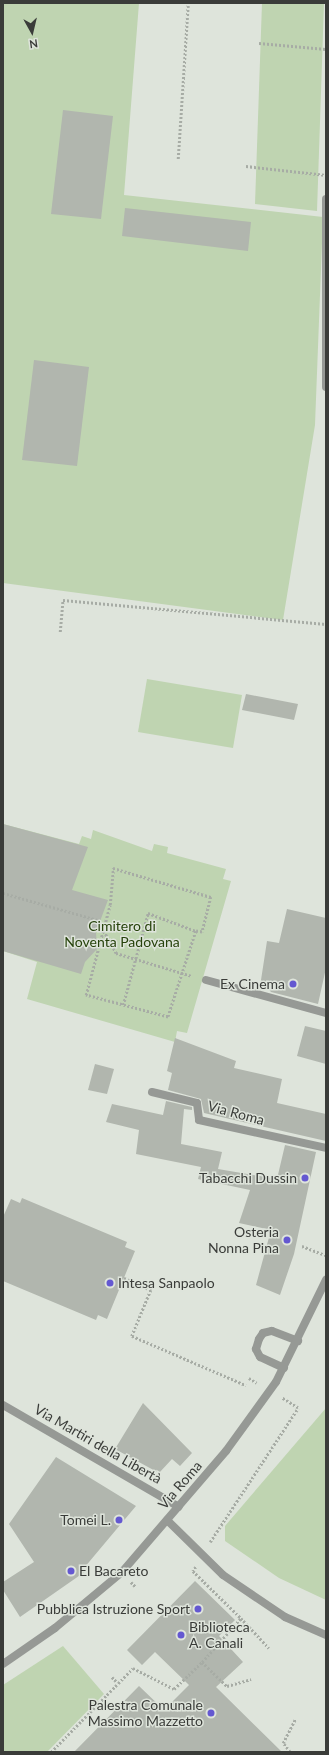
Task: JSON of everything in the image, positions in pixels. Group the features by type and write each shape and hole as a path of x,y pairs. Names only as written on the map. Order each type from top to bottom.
{"street":[{"path":"326,199 326,387"},
{"path":"206,980 326,1013"},
{"name":"Via Roma","path":"152,1092 196,1103 199,1120 326,1148"},
{"name":"Via Roma","path":"3,1664 55,1628 122,1572 179,1507 226,1451 284,1368 326,1280"},
{"path":"284,1368 260,1357 256,1350 259,1339 263,1333 272,1332 298,1341"},
{"name":"Via Martiri della Libertà","path":"3,1405 179,1507"},
{"path":"167,1520 223,1575 285,1617 326,1635"}],"path":[{"path":"178,160 188,3"},
{"path":"259,43 326,50"},
{"path":"246,166 326,175"},
{"path":"60,632 63,600 326,624"},
{"path":"123,1005 148,913 202,932 211,897 113,868 103,930 86,995 123,1005 168,1017 180,973 196,931"},
{"path":"3,893 98,920 116,953 206,980"},
{"path":"302,1246 326,1255"},
{"path":"124,1278 150,1290 132,1336 246,1385"},
{"path":"202,1555 230,1507 298,1408 284,1399"},
{"path":"51,1752 133,1668 174,1689 202,1662 241,1618 269,1648"},
{"path":"202,1662 227,1686 251,1679"},
{"path":"112,1677 118,1683"},
{"path":"290,1752 283,1744 295,1720"}],"green space":[{"path":"3,3 139,3 124,195 323,217 315,425 283,620 3,583"},
{"path":"262,3 324,3 317,211 255,204"},
{"path":"147,679 242,695 233,748 138,732"},
{"name":"Cimitero di Noventa Padovana","path":"3,824 79,844 82,836 91,839 93,830 152,851 154,844 168,847 167,853 226,869 223,879 231,881 187,1033 177,1031 175,1042 27,999 37,962 3,951"},
{"path":"326,1408 326,1600 279,1578 225,1541 225,1526"},
{"path":"63,1646 104,1694 47,1752 3,1752 3,1685"}],"building":[{"path":"63,110 113,116 101,219 51,214"},
{"path":"125,208 251,222 248,251 122,236"},
{"path":"34,360 89,367 77,466 22,460"},
{"path":"246,694 298,704 294,720 242,710"},
{"path":"3,824 88,847 72,890 108,900 96,932 97,949 85,962 81,974 3,951"},
{"path":"287,909 326,918 326,968 318,1004 271,992 261,980 267,941 279,943"},
{"path":"305,1026 326,1031 326,1064 297,1056"},
{"path":"175,1038 236,1061 234,1068 282,1079 277,1103 326,1114 326,1141 204,1113 201,1099 168,1090 172,1073 167,1071"},
{"path":"95,1064 114,1069 107,1094 88,1090"},
{"path":"166,1101 192,1107 192,1110 184,1109 181,1144 222,1152 218,1169 277,1179 285,1145 316,1152 294,1254 280,1295 256,1285 271,1230 239,1223 250,1190 198,1179 201,1167 136,1154 139,1130 106,1122 112,1104 163,1115"},
{"path":"22,1198 127,1242 125,1247 135,1251 107,1319 98,1315 96,1320 3,1281 3,1217 11,1199 20,1203"},
{"path":"143,1403 192,1453 180,1466 172,1459 159,1473 115,1449"},
{"path":"56,1457 136,1506 84,1568 86,1571 20,1617 3,1590 3,1582 34,1562 9,1524"},
{"path":"195,1581 235,1620 219,1636 243,1662 216,1687 282,1752 74,1752 139,1686 164,1710 189,1685 155,1652 142,1665 127,1650"}],"place":[{"name":"Ex Cinema","path":"293,984"},
{"name":"Tabacchi Dussin","path":"305,1178"},
{"name":"Osteria Nonna Pina","path":"287,1240"},
{"name":"Intesa Sanpaolo","path":"110,1283"},
{"name":"Tomei L.","path":"119,1520"},
{"name":"El Bacareto","path":"71,1571"},
{"name":"Pubblica Istruzione Sport","path":"198,1609"},
{"name":"Biblioteca A. Canali","path":"181,1635"},
{"name":"Palestra Comunale Massimo Mazzetto","path":"211,1713"}]}
